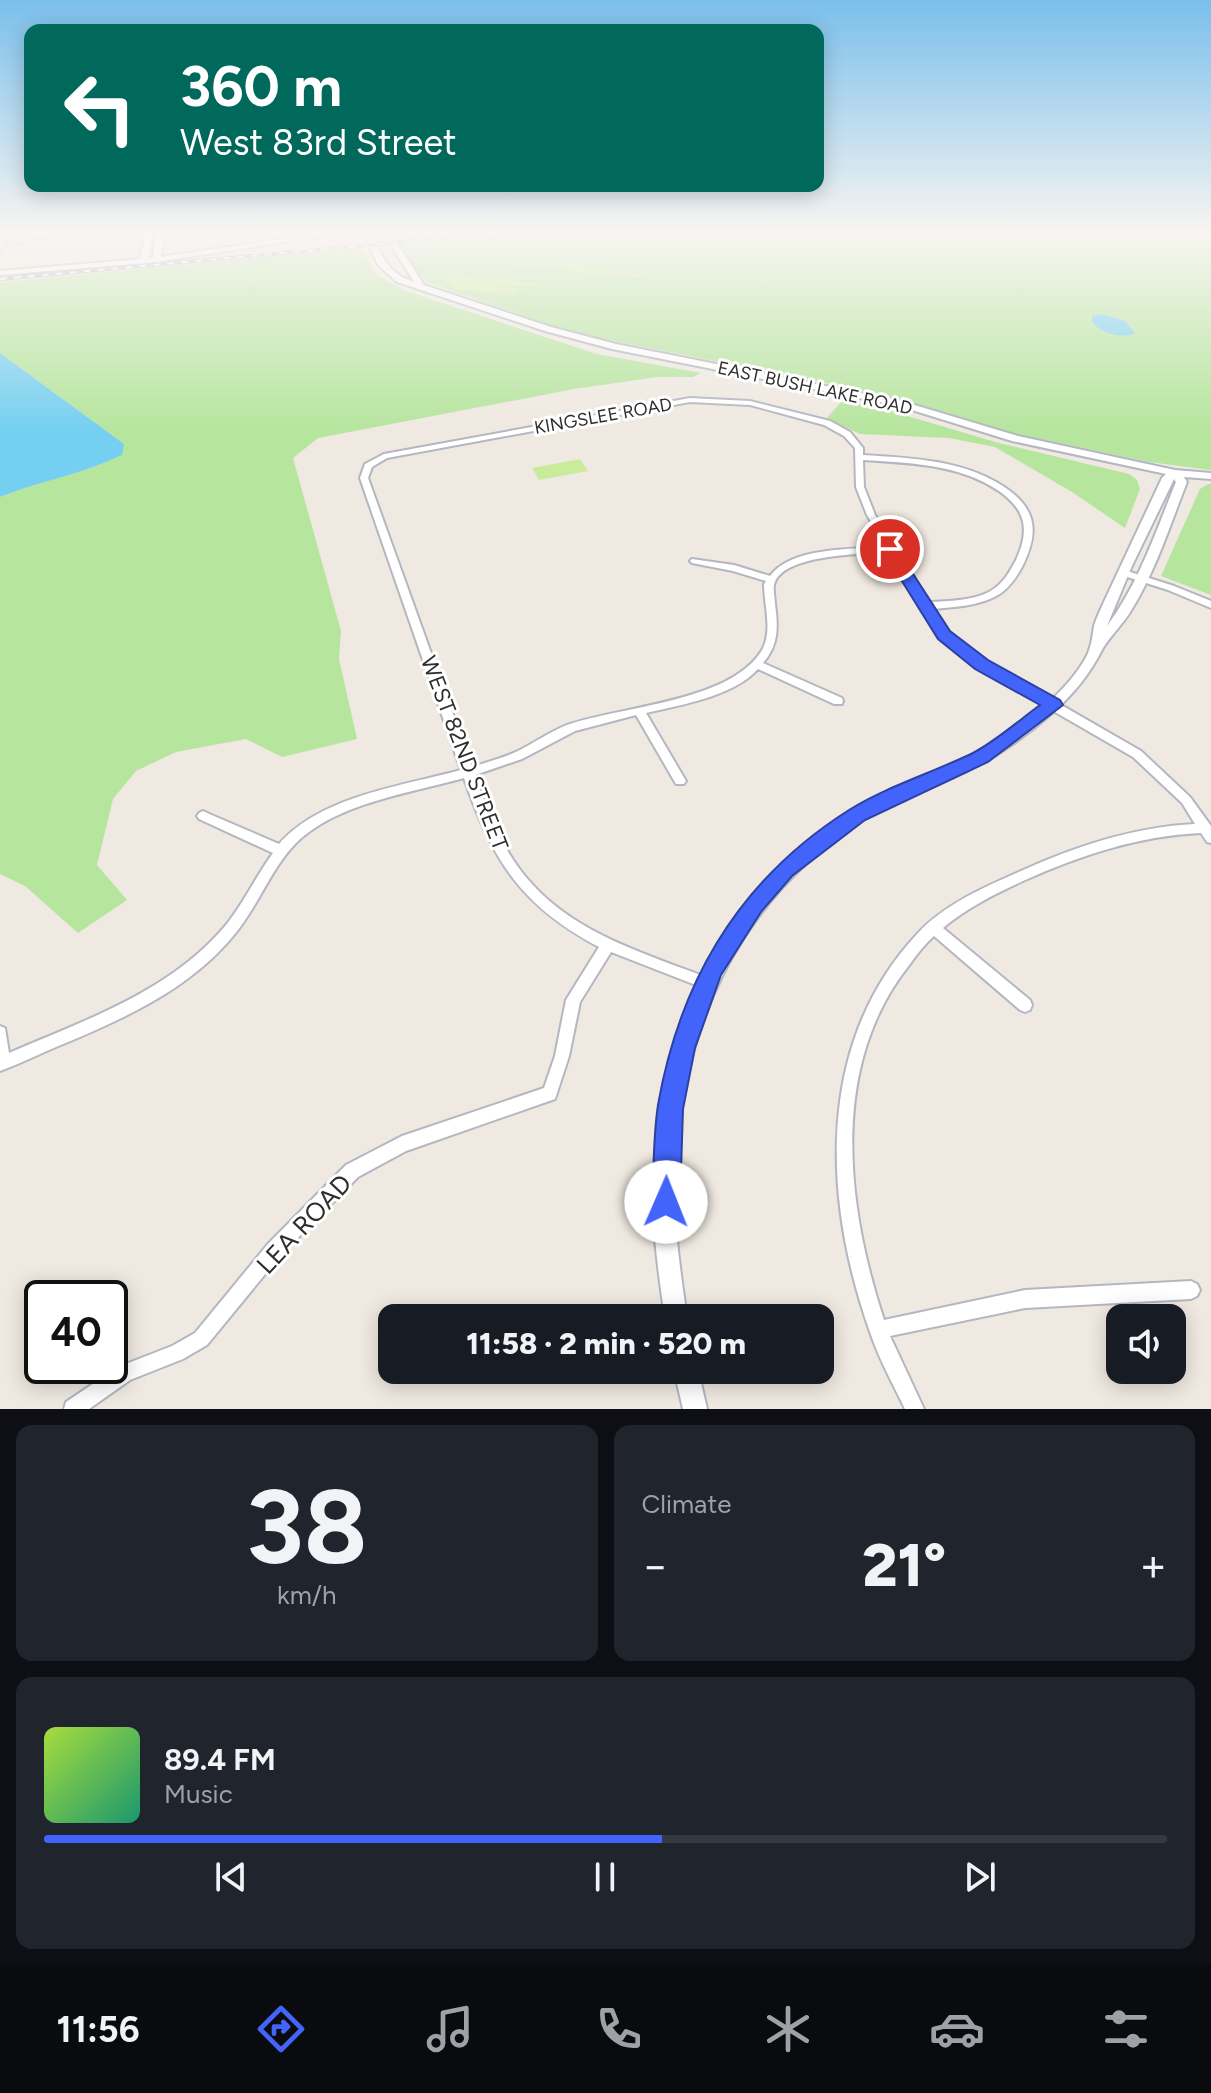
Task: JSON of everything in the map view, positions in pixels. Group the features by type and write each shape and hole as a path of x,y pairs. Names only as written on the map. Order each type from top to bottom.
{"street":[{"name":"EAST BUSH LAKE ROAD","path":"455,298 602,344 873,398 989,432 1175,473 1211,476"},
{"name":"KINGSLEE ROAD","path":"368,466 384,456 690,400 750,403 815,418 854,441 859,457"},
{"path":"924,606 980,599 1005,586 1028,548 1030,523 1024,511 1007,494 966,472 926,463 859,457 860,487 890,549 924,606 944,635 961,650 1137,754 1186,800 1209,833"},
{"path":"1119,460 1149,476 1159,495"},
{"name":"WEST 82ND STREET","path":"368,466 364,478 469,771 495,839 517,878 548,909 607,946 706,983"},
{"path":"674,1304 667,1250 665,1178 670,1109 682,1048 706,983 726,944 753,905 785,870 820,840 858,815 981,757 1053,705 1090,664 1099,644 1113,630 1140,578 1182,482 1175,473 1167,478 1100,626 1099,644"},
{"path":"0,1033 1,1064 163,988 197,964 224,937 245,909 279,850 308,825 331,813 518,756 570,728 716,690 757,664 772,640 771,579 783,566 796,561 890,549"},
{"path":"695,561 771,579"},
{"path":"1124,573 1211,605"},
{"path":"757,664 838,701"},
{"path":"639,710 680,781"},
{"path":"203,816 279,850"},
{"path":"915,1409 878,1330 857,1261 846,1199 844,1141 848,1089 859,1043 875,1002 897,966 934,928 954,911 987,892 1070,853 1137,834 1209,833"},
{"path":"934,928 1025,1005"},
{"name":"LEA ROAD","path":"73,1409 124,1373 177,1353 201,1339 274,1250 352,1171 402,1144 550,1094 562,1056 573,1000 607,946"},
{"path":"878,1330 1025,1299 1191,1290"},
{"path":"689,1384 695,1409"}],"green space":[{"path":"0,298 426,298 597,354 701,373 693,377 658,377 574,389 318,438 293,458 341,631 339,659 357,739 282,757 246,739 176,752 136,771 113,799 97,865 127,900 78,933 25,886 0,874 0,497 107,462 121,455 124,444 0,353"},
{"path":"472,298 1211,298 1211,470 1149,462 1012,433 881,394 573,333"},
{"path":"842,401 1129,474 1137,480 1140,489 1125,528 1072,492 995,447 949,438 860,434 827,418"},
{"path":"580,459 588,471 539,480 532,468"},
{"path":"1211,484 1211,595 1161,576 1200,489"}],"water":[{"path":"1103,314 1125,321 1135,333 1118,335 1101,330 1092,322 1092,316"},
{"path":"0,353 124,444 122,455 0,497"}],"route":[{"path":"666,1202 670,1109 682,1048 711,971 753,905 785,870 820,840 858,815 981,757 1053,705 981,664 944,635 890,549"}]}
